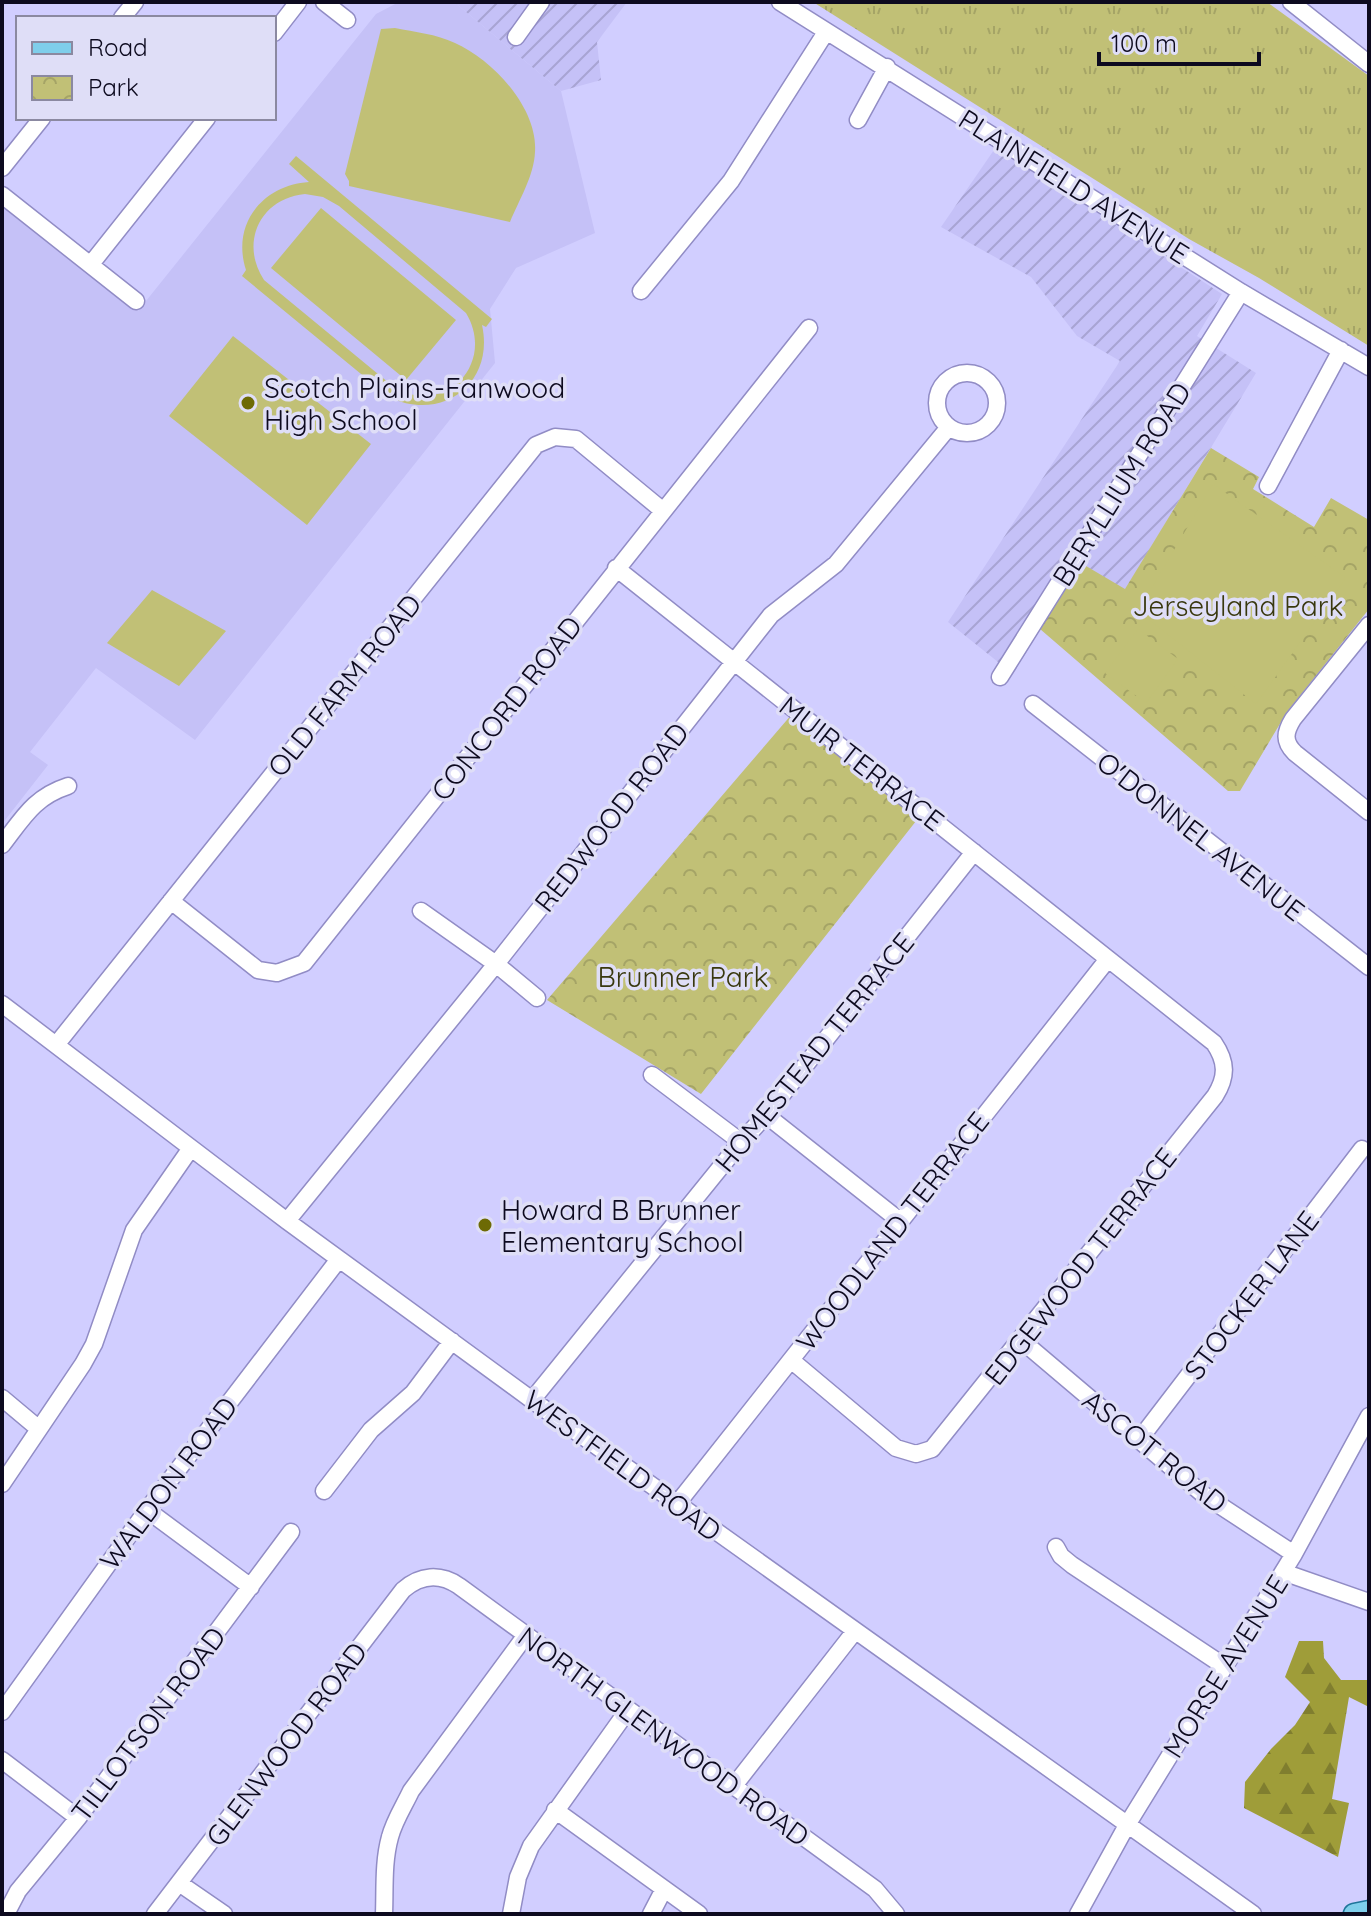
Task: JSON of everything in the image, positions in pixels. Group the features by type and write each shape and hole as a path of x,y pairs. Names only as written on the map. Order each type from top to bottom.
{"main road":[{"path":"1354,1914 1369,1911"}],"street":[{"path":"276,30 298,2"},
{"path":"324,2 347,20"},
{"path":"516,37 541,2"},
{"name":"PLAINFIELD AVENUE","path":"780,2 1241,292 1369,367"},
{"path":"1291,2 1369,64"},
{"path":"641,291 731,181 826,32"},
{"path":"858,120 887,67"},
{"path":"2,168 40,120"},
{"path":"91,264 205,120"},
{"path":"2,195 136,301"},
{"name":"BERYLLIUM ROAD","path":"1000,677 1241,292"},
{"name":"CONCORD ROAD","path":"171,901 258,970 277,973 304,963 809,328"},
{"path":"1268,486 1341,350"},
{"name":"REDWOOD ROAD","path":"287,1221 496,964 771,615 836,564 949,427"},
{"name":"OLD FARM ROAD","path":"56,1045 536,445 555,437 576,439 662,510"},
{"name":"MUIR TERRACE","path":"616,568 1108,959"},
{"path":"1367,630 1293,719 1286,741 1295,753 1369,812"},
{"name":"O'DONNEL AVENUE","path":"1033,704 1369,967"},
{"path":"2,845 34,803 50,792 68,786"},
{"name":"HOMESTEAD TERRACE","path":"532,1400 766,1115 974,852"},
{"path":"421,911 496,964 537,998"},
{"name":"WOODLAND TERRACE","path":"677,1504 1108,959"},
{"name":"EDGEWOOD TERRACE","path":"791,1360 896,1448 916,1454 938,1445 1215,1096 1224,1078 1224,1061 1214,1043 1108,959"},
{"name":"WESTFIELD ROAD","path":"2,1004 287,1221 532,1400 1253,1914"},
{"path":"652,1075 741,1142"},
{"path":"766,1115 900,1221"},
{"path":"2,1484 94,1344 134,1230 191,1148"},
{"name":"STOCKER LANE","path":"1139,1440 1362,1149"},
{"name":"WALDON ROAD","path":"2,1712 147,1510 339,1259"},
{"name":"ASCOT ROAD","path":"1021,1340 1204,1495 1294,1554"},
{"path":"324,1491 371,1430 413,1393 452,1341"},
{"path":"2,1398 39,1429"},
{"name":"MORSE AVENUE","path":"1078,1914 1127,1825 1294,1554 1369,1416"},
{"path":"147,1510 251,1587"},
{"name":"TILLOTSON ROAD","path":"6,1914 18,1891 78,1818 291,1532"},
{"path":"1056,1547 1072,1565 1224,1666"},
{"path":"1283,1572 1369,1602"},
{"name":"NORTH GLENWOOD ROAD","path":"421,1579 433,1577 453,1582 875,1889 896,1914"},
{"name":"GLENWOOD ROAD","path":"155,1914 403,1590 421,1579"},
{"path":"733,1787 855,1631"},
{"path":"384,1914 390,1837 411,1791 526,1635"},
{"path":"511,1914 524,1861 555,1810 628,1710"},
{"path":"2,1760 78,1818"},
{"path":"555,1810 699,1914"},
{"path":"179,1883 224,1914"},
{"path":"651,1914 664,1889"}],"shaded area":[{"name":"Scotch Plains-Fanwood High School","path":"399,2 454,2 561,91 595,233 516,268 490,309 495,363 195,740 96,668 30,752 48,765 2,824 2,204 138,311 376,14"},
{"path":"454,2 627,2 597,42 601,80 561,91"},
{"path":"996,147 1222,294 1197,336 1256,373 1125,590 1081,563 1013,674 948,622 1120,361 1077,336 1031,277 941,227"}],"green space":[{"path":"813,2 1267,2 1369,76 1369,346 1189,239"},
{"path":"395,28 440,37 469,51 498,73 521,103 534,135 535,152 529,179 510,222 349,186 345,174 381,29"},
{"path":"296,156 492,319 486,327 482,325 484,346 480,364 472,380 460,392 445,401 428,405 409,404 389,397 242,276 246,270 243,237 255,210 278,191 309,182 289,164","holes":["305,194 323,197 339,206 466,313 474,332 475,350 461,380 448,390 432,395 414,395 395,388 264,280 257,266 254,237 266,213 290,197"]},
{"path":"321,208 456,320 406,380 271,268"},
{"path":"233,336 371,444 307,525 169,416"},
{"name":"Jerseyland Park","path":"1211,448 1259,477 1253,489 1314,527 1331,498 1369,520 1369,609 1287,712 1240,791 1228,791 1040,629 1081,563 1125,589"},
{"path":"1213,484 1346,578 1256,704 1138,611"},
{"path":"152,590 226,631 179,686 107,643"},
{"path":"1138,629 1178,659 1146,703 1105,673"},
{"name":"Brunner Park","path":"792,714 920,816 701,1094 547,1000"},
{"path":"1299,1641 1323,1641 1324,1658 1341,1680 1369,1680 1369,1707 1349,1697 1332,1799 1349,1803 1338,1857 1244,1808 1245,1782 1295,1725 1310,1702 1285,1677"}],"place":[{"name":"Scotch Plains-Fanwood High School","path":"248,403"},
{"name":"Howard B Brunner Elementary School","path":"485,1225"}]}
